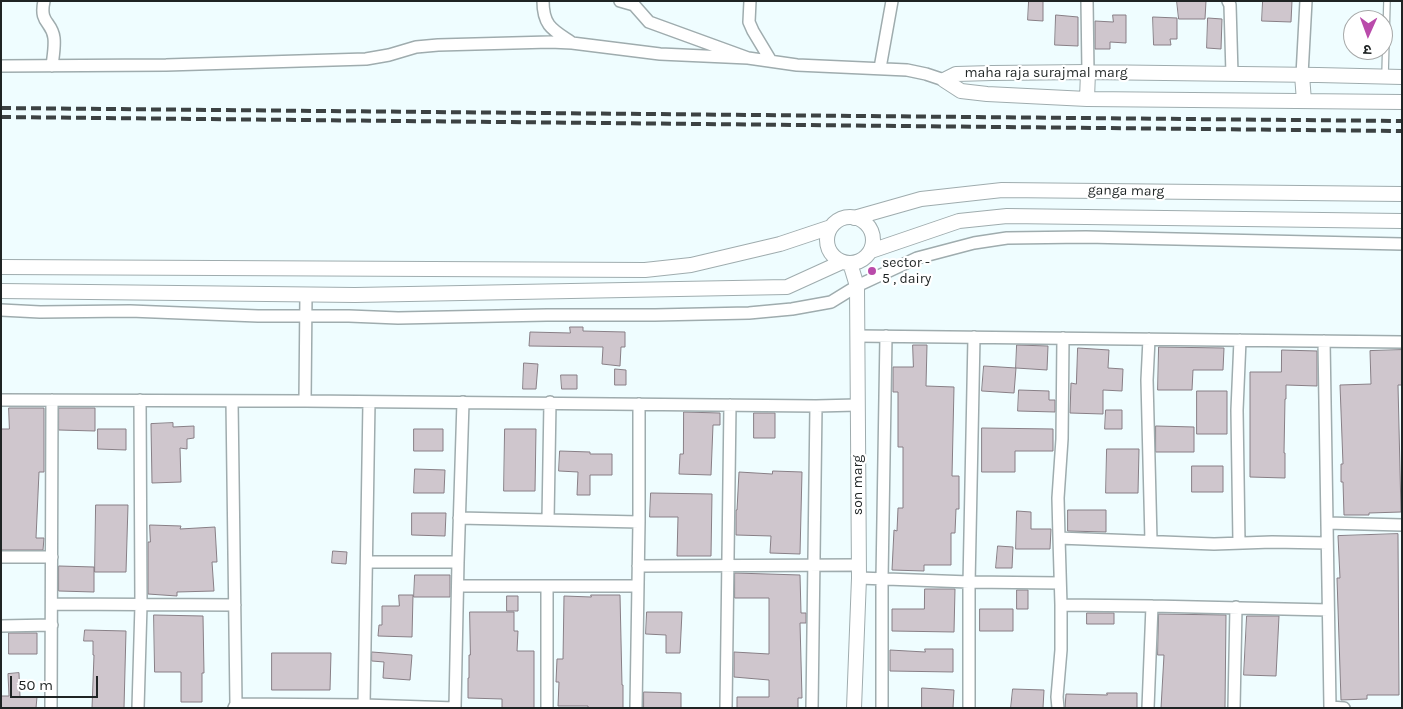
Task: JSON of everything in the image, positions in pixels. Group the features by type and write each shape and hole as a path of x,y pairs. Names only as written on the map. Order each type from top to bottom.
{"street":[{"path":"44,1 43,17 54,37 52,66"},
{"path":"543,1 545,18 550,28 572,43"},
{"path":"620,1 634,3 649,22 748,58"},
{"path":"750,1 750,22 753,31 771,61"},
{"path":"880,68 892,1"},
{"path":"1087,1 1087,99"},
{"path":"1228,1 1230,5 1232,74"},
{"path":"1304,101 1302,75 1306,1"},
{"path":"1,66 166,65 366,59 416,47 550,42 660,54 748,58 797,65 907,70 944,80"},
{"name":"maha raja surajmal marg","path":"1402,77 1088,72 956,74 944,80 960,91 1087,99 1402,102"},
{"name":"ganga marg","path":"854,218 921,199 1002,190 1402,194"},
{"name":"ganga marg","path":"871,250 958,221 1007,216 1402,221"},
{"path":"1,267 645,270 690,265 780,244 831,227 838,221 846,218 854,218 868,226 873,242 871,250 866,257 858,262 846,263 787,288 375,295 1,291"},
{"path":"831,227 827,242 829,251 834,257 846,263"},
{"path":"1,310 57,312 130,311 398,318 749,313 792,309 832,302 857,286 917,258 974,243 1007,238 1086,237 1402,244"},
{"name":"son marg","path":"846,263 857,286 859,572 854,708"},
{"path":"305,401 306,294"},
{"path":"857,336 1402,342"},
{"path":"882,708 886,336"},
{"path":"969,708 974,337"},
{"path":"1058,708 1061,605 1058,498 1062,439 1063,338"},
{"path":"1149,339 1147,380 1151,541"},
{"path":"1239,543 1237,410 1240,340"},
{"path":"1324,341 1330,707 1344,708"},
{"path":"1,400 857,405"},
{"path":"52,400 52,708"},
{"path":"138,708 141,605 140,400"},
{"path":"232,401 235,706 364,705 455,707 462,402"},
{"path":"364,705 369,402"},
{"path":"548,520 550,402"},
{"path":"636,708 639,404"},
{"path":"726,708 730,405"},
{"path":"812,708 816,406"},
{"path":"460,518 639,522"},
{"path":"1327,523 1402,525"},
{"path":"1059,538 1214,544 1327,543"},
{"path":"1,557 52,557"},
{"path":"367,562 458,562"},
{"path":"638,566 814,566 859,572 882,579 1060,583"},
{"path":"458,586 638,586"},
{"path":"547,708 548,586"},
{"path":"52,604 235,605"},
{"path":"1061,605 1328,610"},
{"path":"1148,708 1152,606"},
{"path":"1234,708 1236,607"},
{"path":"1,626 52,625"}],"lane":[{"path":"1385,76 1387,1"}],"building":[{"path":"1029,1 1043,1 1043,21 1028,20"},
{"path":"1177,1 1206,1 1205,19 1179,19"},
{"path":"1263,1 1292,1 1291,22 1262,21"},
{"path":"1056,15 1078,17 1078,46 1055,45"},
{"path":"1113,15 1126,15 1126,43 1110,42 1110,49 1095,49 1095,21 1113,22"},
{"path":"1153,17 1177,18 1177,39 1170,39 1171,45 1154,45"},
{"path":"1208,18 1222,19 1221,49 1207,48"},
{"path":"570,327 583,327 583,331 625,332 625,347 621,347 620,366 602,364 603,347 529,346 530,332 570,333"},
{"path":"913,345 927,345 926,386 954,387 952,476 959,476 959,509 956,509 955,533 951,533 951,565 924,565 924,571 892,570 894,530 897,531 898,508 903,508 903,447 898,447 898,392 893,392 893,367 913,367"},
{"path":"1017,345 1048,346 1047,370 1016,368"},
{"path":"1159,347 1224,348 1223,370 1193,370 1192,390 1158,390"},
{"path":"1078,348 1109,350 1108,368 1123,369 1122,391 1103,390 1103,414 1070,413 1071,383 1076,384"},
{"path":"1282,350 1317,351 1317,386 1286,385 1285,478 1250,477 1250,372 1281,372"},
{"path":"1402,350 1402,385 1398,385 1401,512 1344,515 1343,482 1341,482 1341,464 1343,464 1340,385 1371,384 1370,351"},
{"path":"524,363 538,364 536,389 523,389"},
{"path":"984,366 1016,368 1014,393 982,391"},
{"path":"615,369 626,370 626,385 615,385"},
{"path":"561,375 577,375 577,389 562,389"},
{"path":"1019,390 1049,391 1049,400 1055,400 1055,412 1018,411"},
{"path":"1197,391 1227,391 1227,434 1197,434"},
{"path":"9,408 44,408 44,472 39,472 36,538 44,538 43,550 1,550 1,429 9,429"},
{"path":"59,408 95,408 95,431 59,430"},
{"path":"1106,410 1122,410 1122,429 1105,429"},
{"path":"684,412 720,413 720,425 713,425 711,475 679,474 680,454 683,454"},
{"path":"754,413 775,413 775,438 754,438"},
{"path":"173,423 173,427 194,426 194,438 187,439 187,449 180,448 181,482 152,483 151,424"},
{"path":"1156,426 1194,427 1194,452 1156,452"},
{"path":"982,428 1053,429 1053,451 1015,451 1015,472 982,472"},
{"path":"98,429 126,429 126,450 98,449"},
{"path":"414,429 443,429 443,451 414,451"},
{"path":"505,429 536,429 535,491 504,491"},
{"path":"1107,449 1139,449 1138,493 1106,493"},
{"path":"560,451 612,454 612,475 590,475 590,495 577,495 578,472 559,471"},
{"path":"1192,466 1223,466 1223,492 1192,492"},
{"path":"415,469 445,470 444,493 414,493"},
{"path":"773,471 802,472 800,554 770,553 771,536 736,535 739,472 772,474"},
{"path":"651,493 712,494 711,556 677,556 678,517 650,517"},
{"path":"96,505 128,505 126,572 95,572"},
{"path":"1068,510 1106,510 1106,532 1068,531"},
{"path":"1017,511 1031,512 1031,529 1051,529 1050,549 1016,549"},
{"path":"412,513 446,513 445,536 412,535"},
{"path":"150,525 181,526 180,529 215,527 217,562 212,562 214,591 177,592 177,596 148,594 148,542 150,542"},
{"path":"1398,534 1399,695 1367,695 1367,699 1341,700 1337,578 1340,578 1338,536"},
{"path":"998,546 1013,547 1012,568 996,568"},
{"path":"333,551 347,552 346,564 332,563"},
{"path":"59,566 94,567 94,592 59,591"},
{"path":"735,573 800,575 801,613 806,613 806,623 800,623 802,698 798,698 798,708 737,708 737,697 769,697 769,680 734,677 734,652 769,654 769,598 735,598"},
{"path":"415,575 450,575 450,597 414,597"},
{"path":"925,589 955,589 954,632 892,631 892,609 924,609"},
{"path":"1017,590 1028,590 1028,609 1017,609"},
{"path":"399,595 413,595 412,637 378,636 379,625 382,625 382,606 399,606"},
{"path":"591,595 620,595 623,708 558,706 559,682 556,682 557,659 563,659 564,596 591,597"},
{"path":"507,596 518,596 518,611 507,611"},
{"path":"980,609 1013,609 1013,631 980,631"},
{"path":"470,612 514,612 514,631 518,631 517,651 534,651 534,708 502,708 502,699 468,698"},
{"path":"647,612 682,612 680,653 666,653 666,635 646,634"},
{"path":"1087,613 1114,613 1114,624 1087,624"},
{"path":"1159,614 1226,615 1225,708 1161,708 1164,655 1158,655"},
{"path":"154,615 203,616 204,673 202,673 202,702 181,702 181,672 155,672"},
{"path":"1247,616 1279,616 1276,676 1244,675"},
{"path":"85,630 126,631 124,708 92,708 93,641 84,641"},
{"path":"9,633 37,633 37,654 9,654"},
{"path":"925,649 953,649 953,672 890,671 890,650 925,652"},
{"path":"372,652 412,655 410,680 383,678 384,662 372,661"},
{"path":"272,653 331,653 330,690 272,690"},
{"path":"19,673 20,697 37,697 36,708 1,708 1,696 9,696 8,674"},
{"path":"922,688 954,690 953,708 922,708"},
{"path":"1013,689 1044,690 1043,708 1011,708"},
{"path":"644,692 681,693 681,708 644,708"},
{"path":"1107,693 1137,693 1137,708 1065,708 1066,694 1107,695"}],"railway":[{"path":"1,108 1402,121"},
{"path":"1,117 1402,131"}],"place":[{"name":"sector - 5 , dairy","path":"872,271"}]}
